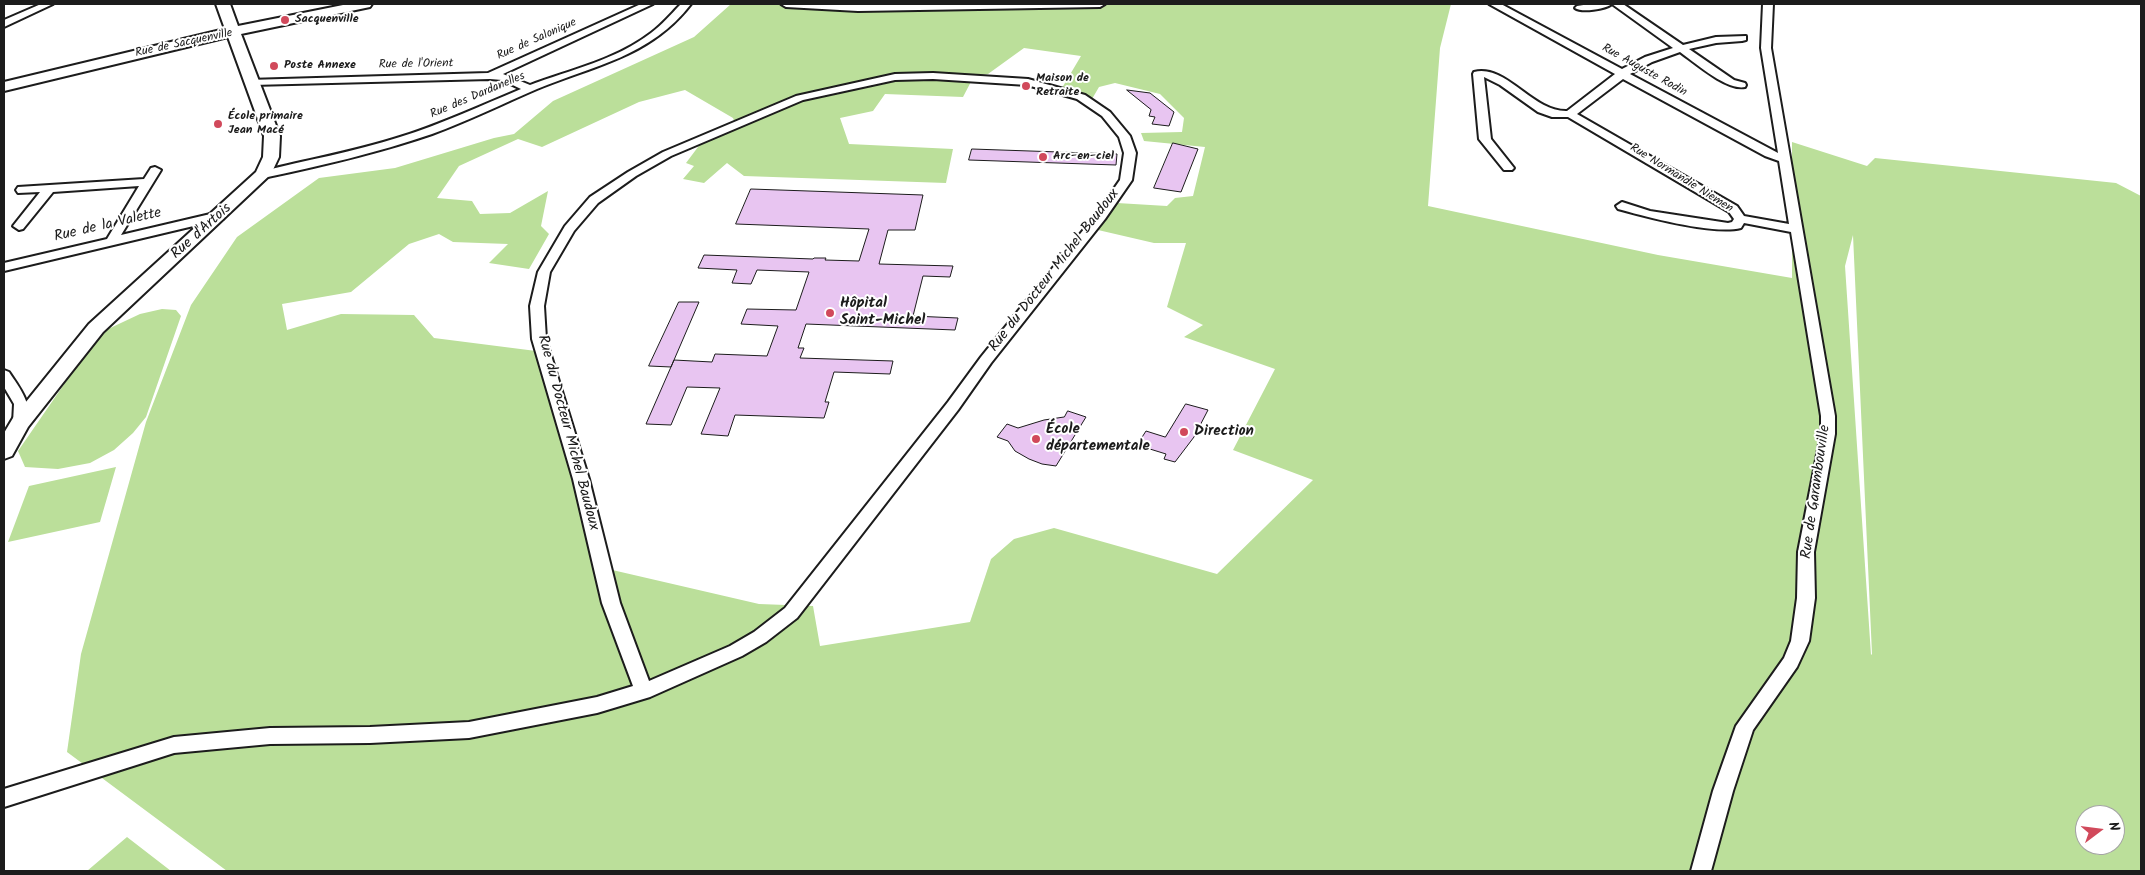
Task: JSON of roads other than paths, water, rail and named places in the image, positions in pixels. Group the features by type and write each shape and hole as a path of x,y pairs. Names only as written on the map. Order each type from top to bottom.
{"street":[{"path":"4,24 48,4"},
{"name":"Rue d'Artois","path":"4,451 20,424 46,389 96,328 263,174 271,157 272,136 223,4"},
{"name":"Rue de Sacquenville","path":"4,86 212,36 234,33 365,4"},
{"name":"Rue de Salonique","path":"490,76 648,4"},
{"name":"Rue des Dardanelles","path":"263,174 345,156 396,142 450,124 530,89 618,57 648,40 669,23 686,4"},
{"path":"786,4 858,8 921,5 1100,4"},
{"name":"Rue Auguste Rodin","path":"1494,4 1769,154 1783,158"},
{"path":"1580,8 1608,4"},
{"path":"1617,4 1730,82 1741,85"},
{"name":"Rue de Garambouville","path":"1701,871 1722,791 1745,726 1791,662 1800,641 1806,598 1806,552 1828,434 1828,416 1783,158 1766,48 1768,4"},
{"path":"1508,168 1485,139 1478,74 1482,73 1548,113 1570,114 1623,74 1663,55 1681,48 1729,37 1742,38"},
{"path":"490,76 504,77 530,89"},
{"name":"Rue de l'Orient","path":"252,82 490,76"},
{"name":"Rue du Docteur Michel Baudoux","path":"4,798 174,745 270,736 370,735 468,730 597,705 644,691 736,651 760,637 791,613 948,413 986,360 1101,216 1126,180 1130,153 1124,136 1106,114 1080,97 1028,82 933,76 895,77 854,84 800,98 667,154 632,174 594,200 568,229 544,272 537,306 539,339 576,461 611,603 644,691"},
{"path":"1481,88 1516,92"},
{"name":"Rue Normandie Niemen","path":"1570,114 1733,209 1740,219 1737,225 1728,228 1648,214 1622,206"},
{"path":"111,242 155,170"},
{"path":"22,190 147,182"},
{"path":"19,226 50,188"},
{"name":"Rue de la Valette","path":"4,267 219,216"},
{"path":"1740,219 1796,229"},
{"path":"4,375 21,404 20,424"},
{"path":"17,396 30,396 46,389"}],"place":[{"name":"Sacquenville","path":"285,20"},
{"name":"Poste Annexe","path":"274,66"},
{"name":"Maison de Retraite","path":"1026,86"},
{"name":"École primaire Jean Macé","path":"218,124"},
{"name":"Arc-en-ciel","path":"1043,157"},
{"name":"Hôpital Saint-Michel","path":"830,313"},
{"name":"Direction","path":"1184,432"},
{"name":"École départementale","path":"1036,439"}]}
